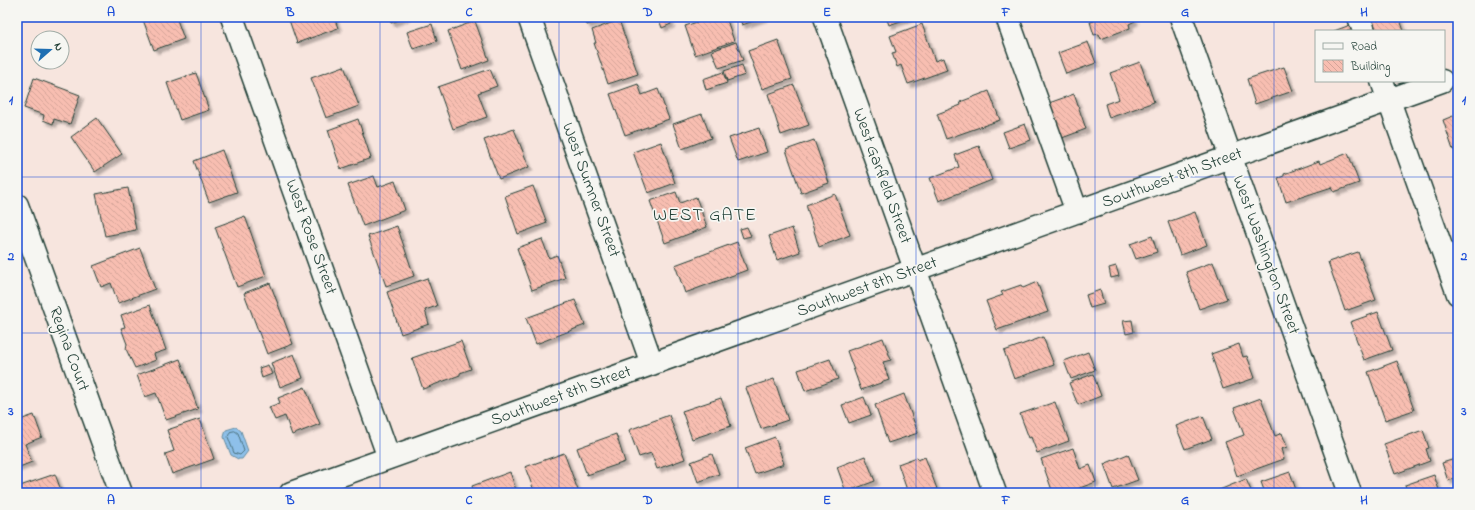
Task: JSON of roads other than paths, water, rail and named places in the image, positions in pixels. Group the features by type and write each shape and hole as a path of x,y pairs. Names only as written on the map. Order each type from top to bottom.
{"street":[{"name":"West Rose Street","path":"232,17 389,458"},
{"name":"West Sumner Street","path":"529,17 652,364"},
{"name":"West Garfield Street","path":"825,17 995,493"},
{"path":"1007,17 1077,212"},
{"name":"West Washington Street","path":"1181,17 1350,493"},
{"path":"1359,17 1364,30"},
{"name":"Southwest 8th Street","path":"1445,80 1458,75"},
{"name":"Southwest 8th Street","path":"291,493 1231,157 1386,90 1437,82"},
{"path":"1386,90 1453,261 1458,294"},
{"name":"Regina Court","path":"17,205 121,493"}],"water":[{"path":"236,427 241,431 248,451 242,459 238,459 231,455 224,437 226,430"}],"district":[{"name":"WEST GATE","path":"705,216"}]}
